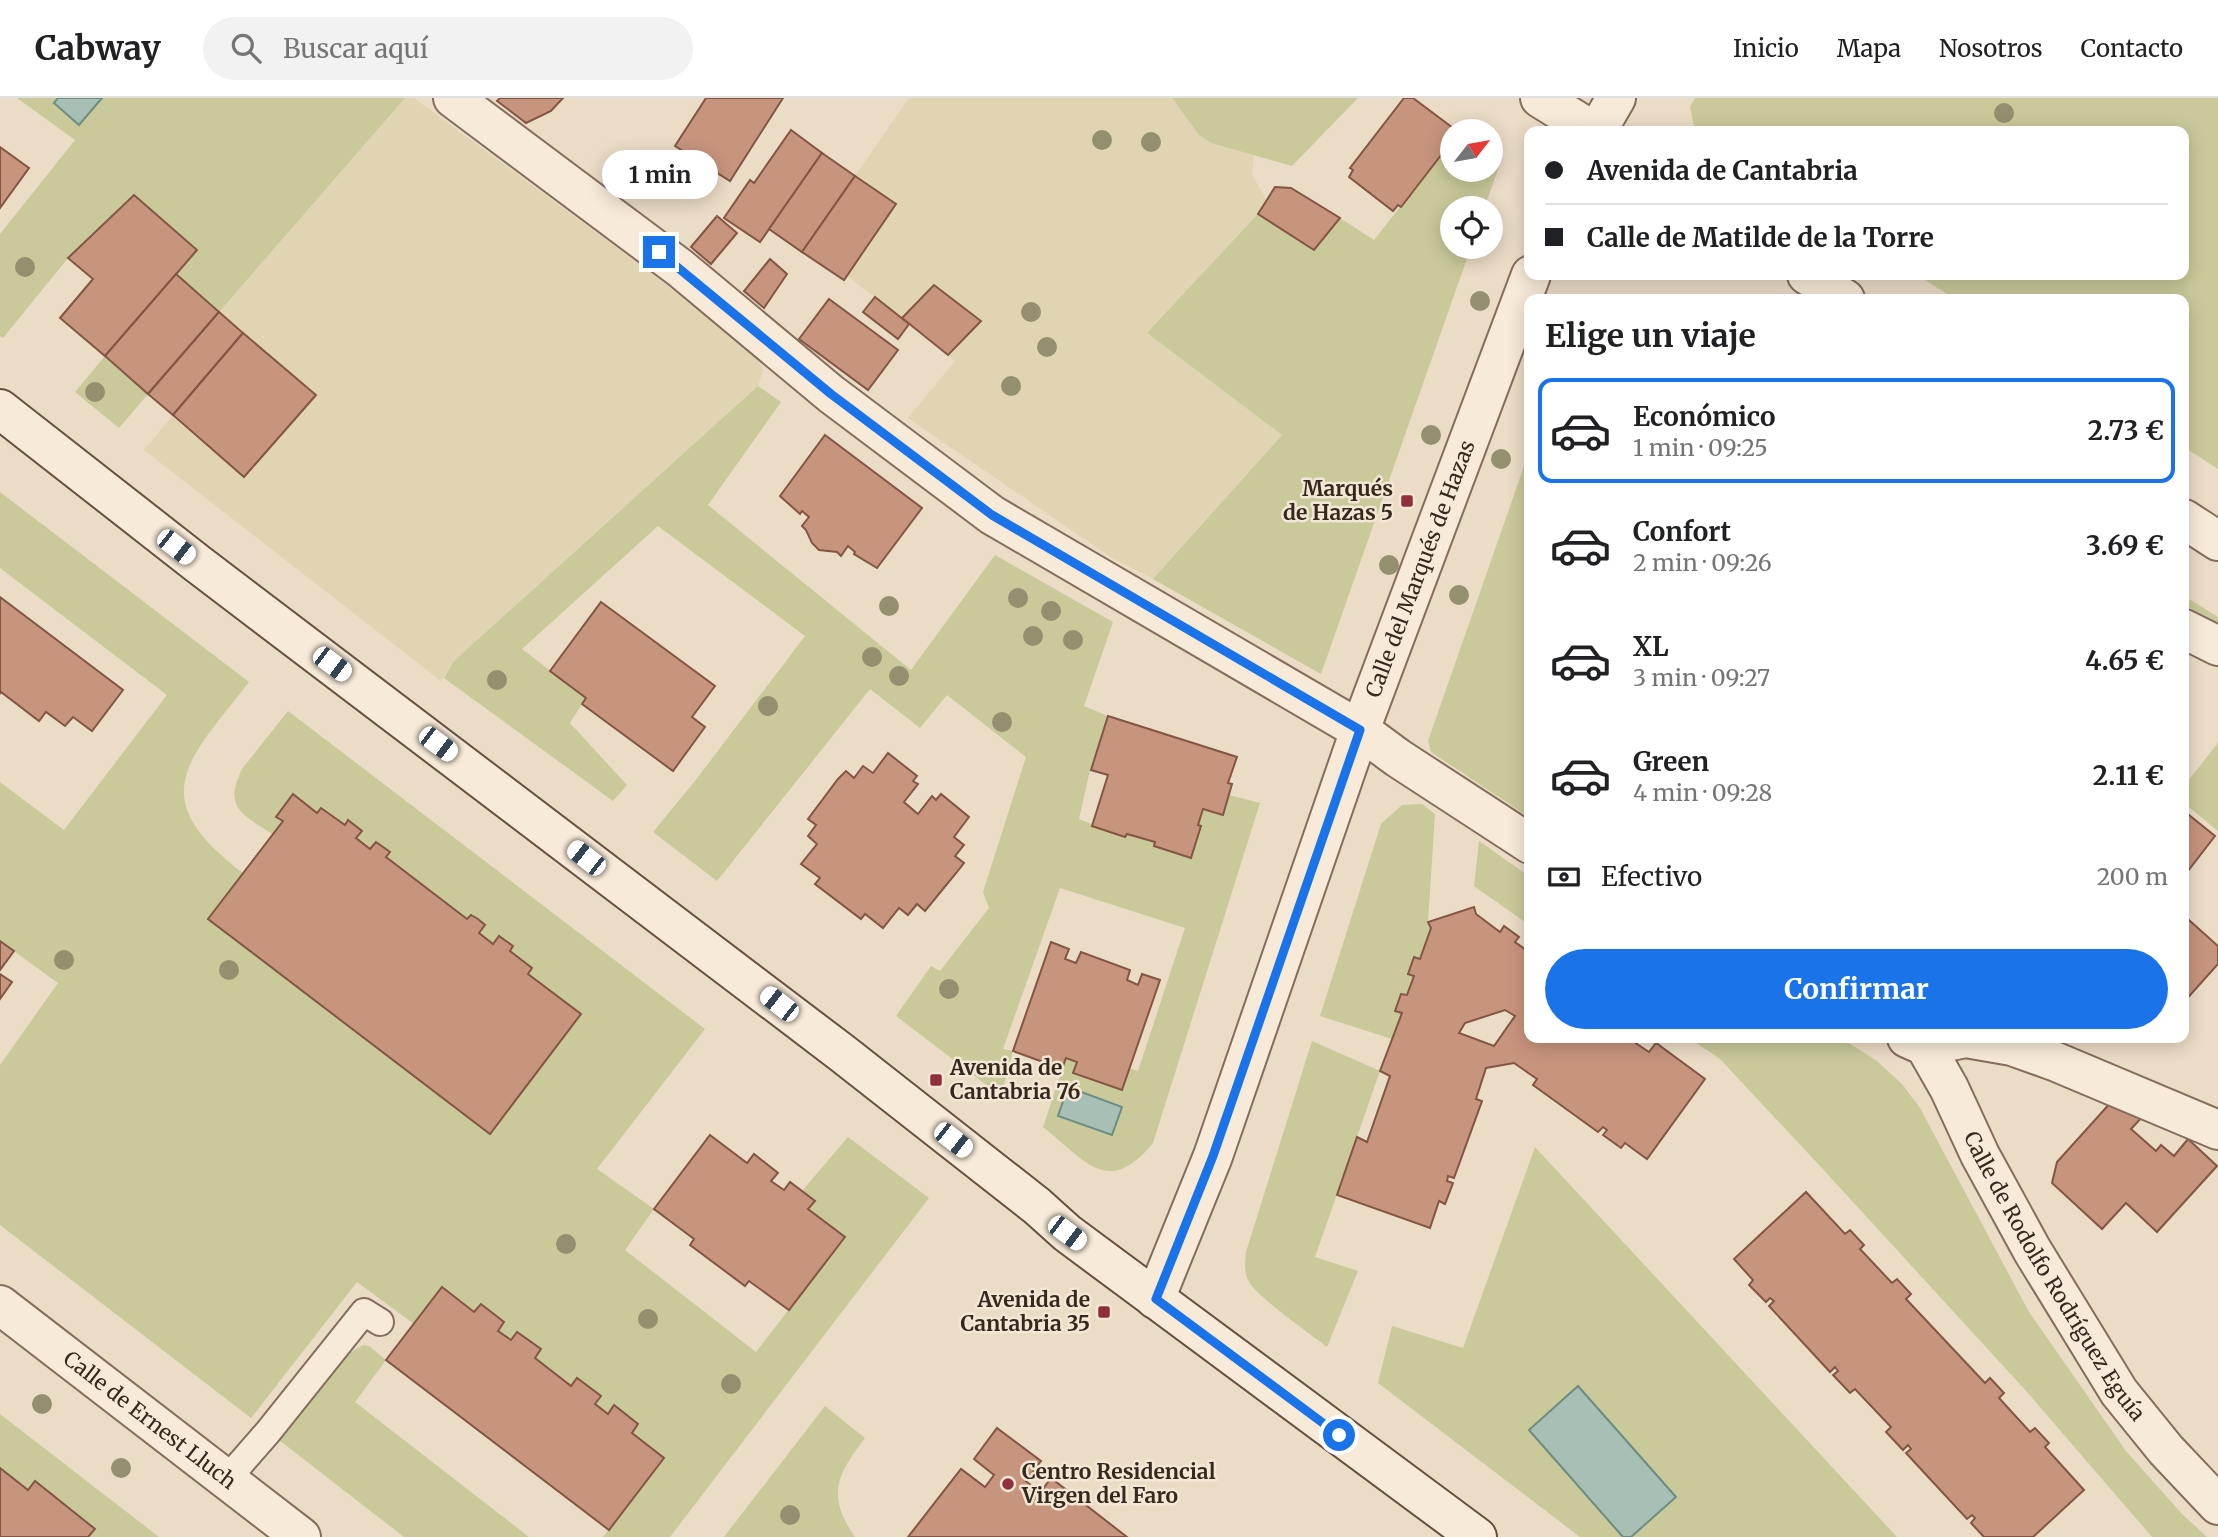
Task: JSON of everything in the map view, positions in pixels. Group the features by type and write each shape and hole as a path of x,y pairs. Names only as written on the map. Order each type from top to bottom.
{"street":[{"path":"453,98 680,268 831,394 992,515 1360,730 1524,840"},
{"path":"1540,98 1587,126"},
{"path":"1598,126 1616,98"},
{"name":"Calle del Marqués de Hazas","path":"1156,1299 1213,1156 1360,730 1529,280"},
{"path":"1815,280 1837,294"},
{"path":"0,409 198,564 853,1061 1037,1206 1067,1233 1477,1537"},
{"path":"2189,522 2218,541"},
{"path":"2189,632 2218,646"},
{"name":"Calle de Rodolfo Rodríguez Eguía","path":"1921,1043 1949,1088 1980,1155 2032,1250 2119,1392 2166,1450 2218,1505"},
{"path":"1995,1043 2012,1046 2112,1084 2218,1130"},
{"name":"Calle de Ernest Lluch","path":"0,1305 300,1537"}],"lane":[{"path":"227,1479 364,1312 380,1322"}],"shaded area":[{"path":"58,98 102,98 79,125 54,103"},
{"path":"405,98 414,98 748,345 763,370 758,386 454,661 441,681 144,450 173,415 245,477 316,396 219,312"},
{"path":"909,98 1172,98 1199,135 1211,143 1254,155 1252,174 1266,200 1258,214 1148,334 1282,435 1153,579 1112,558 908,418 955,361 948,355 980,321 935,285 902,318 846,275 896,204 855,176"},
{"path":"1068,1087 1122,1107 1112,1135 1058,1116"},
{"path":"1578,1386 1676,1497 1631,1537 1623,1537 1529,1430"}],"green space":[{"path":"17,98 405,98 219,312 176,274 196,250 134,195 68,258 3,338 0,336 0,234 75,140"},
{"path":"1172,98 1358,98 1292,166 1211,143 1199,135"},
{"path":"1695,98 2218,98 2218,469 2189,450 2189,294 1947,294 1925,280 2189,280 2189,126 1694,126 1690,107"},
{"path":"1440,156 1440,182 1494,182 1488,196 1440,196 1440,259 1467,259 1321,674 1153,579 1282,435 1147,333 1258,214 1314,250 1340,218 1374,240"},
{"path":"105,356 148,394 119,428 75,392"},
{"path":"758,386 781,402 708,505 911,670 995,555 1113,622 1084,706 1108,716 1090,770 1079,819 1125,837 1127,834 1155,842 1191,858 1201,827 1198,825 1203,809 1223,815 1229,795 1260,803 1153,1143 1123,1168 1110,1171 1085,1162 1043,1127 1066,1058 1077,1062 1073,1073 1122,1089 1129,1068 1138,1071 1185,928 1060,888 1003,1049 1013,1051 1001,1096 896,1016 931,966 940,971 989,908 983,892 1026,757 947,695 920,728 870,689 717,881 653,832 805,636 658,526 522,649 586,698 570,723 627,785 613,801 444,678 454,661"},
{"path":"1524,466 1524,814 1431,752 1428,741"},
{"path":"0,492 249,682 208,735 193,758 185,779 185,800 193,822 212,846 243,873 208,919 489,1134 581,1014 528,974 510,951 513,946 499,936 493,944 479,933 478,919 471,915 467,919 386,857 389,852 376,842 370,849 356,838 362,831 349,821 345,825 322,808 317,813 293,794 276,816 283,821 272,834 244,815 235,801 234,793 242,769 288,711 705,1029 597,1169 654,1209 625,1250 756,1352 845,1237 808,1209 802,1191 848,1137 929,1198 670,1537 603,1537 664,1458 632,1433 638,1424 614,1405 608,1414 595,1404 601,1396 578,1378 571,1386 535,1358 541,1349 517,1332 511,1340 498,1331 504,1322 481,1304 474,1312 442,1287 414,1324 357,1282 251,1418 0,1225 0,1065 58,983 0,941 0,782 64,830 167,695 0,568"},
{"path":"2189,599 2218,617 2218,629 2189,619"},
{"path":"2218,743 2218,831 2189,807 2189,780"},
{"path":"1422,804 1435,814 1428,922 1431,928 1420,959 1415,957 1408,974 1414,976 1407,995 1401,994 1395,1010 1402,1013 1392,1039 1320,1016 1381,824 1402,805"},
{"path":"1479,841 1524,872 1524,921 1474,886"},
{"path":"1312,1041 1380,1071 1315,1257 1358,1271 1327,1347 1261,1295 1248,1280 1245,1266 1246,1252"},
{"path":"1696,1043 1849,1043 1877,1061 1902,1084 1920,1108 2029,1312 2126,1451 2182,1514 2207,1537 2152,1537 2028,1393 1720,1059"},
{"path":"1535,1147 1897,1537 1580,1537 1378,1383 1392,1326 1463,1348"},
{"path":"363,1345 369,1346 386,1360 355,1402 529,1537 404,1537 279,1440 348,1354"},
{"path":"825,1406 865,1438 848,1463 839,1486 840,1509 855,1537 724,1537"},
{"path":"0,1414 159,1537 88,1537 95,1529 35,1482 28,1490 0,1468"}],"building":[{"path":"500,98 563,98 551,111 526,123 497,101"},
{"path":"706,98 783,98 730,181 675,146"},
{"path":"1404,98 1413,98 1441,119 1440,157 1401,207 1398,205 1393,211 1349,177 1353,170 1350,168"},
{"path":"791,130 822,153 760,242 724,218 750,180 754,183"},
{"path":"0,147 29,168 0,208"},
{"path":"822,153 855,176 802,252 769,229"},
{"path":"855,176 896,204 844,280 802,252"},
{"path":"1275,187 1291,188 1340,218 1314,250 1258,214"},
{"path":"134,195 197,250 105,356 60,318 93,279 68,258"},
{"path":"717,216 737,233 711,264 691,247"},
{"path":"770,259 787,274 764,308 744,291"},
{"path":"176,274 219,312 148,394 105,356"},
{"path":"934,285 981,321 948,355 902,318"},
{"path":"875,297 909,324 898,339 863,312"},
{"path":"829,299 898,350 868,390 799,339"},
{"path":"219,312 243,333 173,415 148,394"},
{"path":"243,333 316,395 244,477 173,415"},
{"path":"825,435 922,508 877,568 854,554 848,546 841,556 837,552 819,550 802,526 809,517 802,511 800,514 780,496"},
{"path":"0,597 123,690 92,731 73,717 65,726 46,712 39,721 1,692 0,694"},
{"path":"601,602 715,686 692,717 705,727 673,771 582,704 586,698 550,671"},
{"path":"1108,716 1237,757 1228,783 1232,784 1223,815 1203,809 1198,825 1201,826 1191,858 1154,846 1155,842 1127,834 1125,837 1092,826 1108,775 1091,770"},
{"path":"888,753 917,776 913,781 918,784 904,802 918,814 932,796 936,800 941,794 969,817 954,837 964,845 955,856 964,863 925,911 917,904 908,915 899,908 883,928 865,914 861,919 815,884 820,878 801,864 817,844 808,836 816,825 808,819 838,779 846,771 854,778 863,766 873,773"},
{"path":"293,794 317,813 321,808 345,825 348,820 362,831 356,838 370,849 376,842 390,852 386,857 467,919 471,915 478,919 485,925 479,933 493,944 499,936 513,946 510,951 532,968 528,974 581,1014 490,1134 208,919 283,821 276,817"},
{"path":"2189,815 2215,836 2189,870"},
{"path":"1474,907 1476,914 1500,932 1504,926 1519,937 1515,942 1524,949 1524,1043 1636,1043 1649,1052 1656,1043 1705,1079 1647,1159 1625,1143 1621,1148 1603,1135 1607,1130 1603,1127 1598,1132 1533,1085 1537,1079 1514,1063 1486,1068 1476,1099 1482,1101 1454,1178 1448,1176 1447,1181 1453,1183 1445,1204 1439,1201 1430,1228 1337,1195 1357,1137 1367,1142 1390,1076 1380,1071 1402,1013 1395,1011 1401,994 1407,995 1414,976 1408,974 1414,957 1420,959 1431,928 1428,922","holes":["1505,1010 1515,1016 1494,1046 1459,1033 1465,1023"]},
{"path":"2189,920 2218,946 2218,964 2189,996"},
{"path":"0,941 14,951 0,970"},
{"path":"1051,942 1069,949 1065,959 1076,963 1081,952 1130,970 1127,980 1138,985 1142,974 1160,980 1122,1090 1073,1073 1077,1062 1066,1058 1062,1069 1013,1051"},
{"path":"0,974 12,982 0,999"},
{"path":"2113,1100 2146,1113 2131,1129 2156,1151 2161,1145 2174,1156 2188,1139 2217,1166 2157,1232 2126,1203 2102,1229 2052,1183 2057,1162"},
{"path":"710,1135 747,1163 754,1154 778,1173 771,1181 784,1190 790,1182 815,1201 808,1209 845,1237 789,1310 749,1281 745,1286 690,1245 694,1239 654,1209"},
{"path":"1806,1192 1845,1234 1850,1230 1864,1245 1860,1249 1892,1283 1897,1279 1911,1294 1906,1299 1985,1383 1990,1378 2004,1393 1999,1398 2030,1432 2035,1428 2049,1443 2045,1447 2084,1490 2033,1537 1984,1537 1971,1523 1975,1518 1972,1515 1967,1519 1906,1453 1911,1449 1908,1445 1903,1450 1886,1432 1891,1427 1855,1389 1850,1393 1833,1375 1838,1371 1835,1367 1830,1372 1769,1306 1774,1301 1770,1298 1766,1302 1749,1285 1753,1280 1734,1259"},
{"path":"442,1287 474,1312 481,1304 504,1322 498,1331 511,1340 517,1332 541,1349 535,1358 571,1386 577,1378 601,1396 595,1404 608,1414 614,1405 638,1424 632,1433 664,1458 609,1530 386,1360"},
{"name":"Centro Residencial Virgen del Faro","path":"997,1428 1041,1461 1026,1481 1040,1493 1051,1478 1127,1537 908,1537 961,1469 985,1487 994,1475 974,1459"},
{"path":"0,1468 28,1490 35,1481 95,1529 88,1537 0,1537"}],"place":[{"name":"Marqués de Hazas 5","path":"1407,501"},
{"name":"Avenida de Cantabria 76","path":"936,1080"},
{"name":"Avenida de Cantabria 35","path":"1104,1312"},
{"name":"Centro Residencial Virgen del Faro","path":"1008,1484"}],"route":[{"path":"659,252 831,394 992,515 1360,730 1213,1156 1156,1299 1339,1435"}]}
